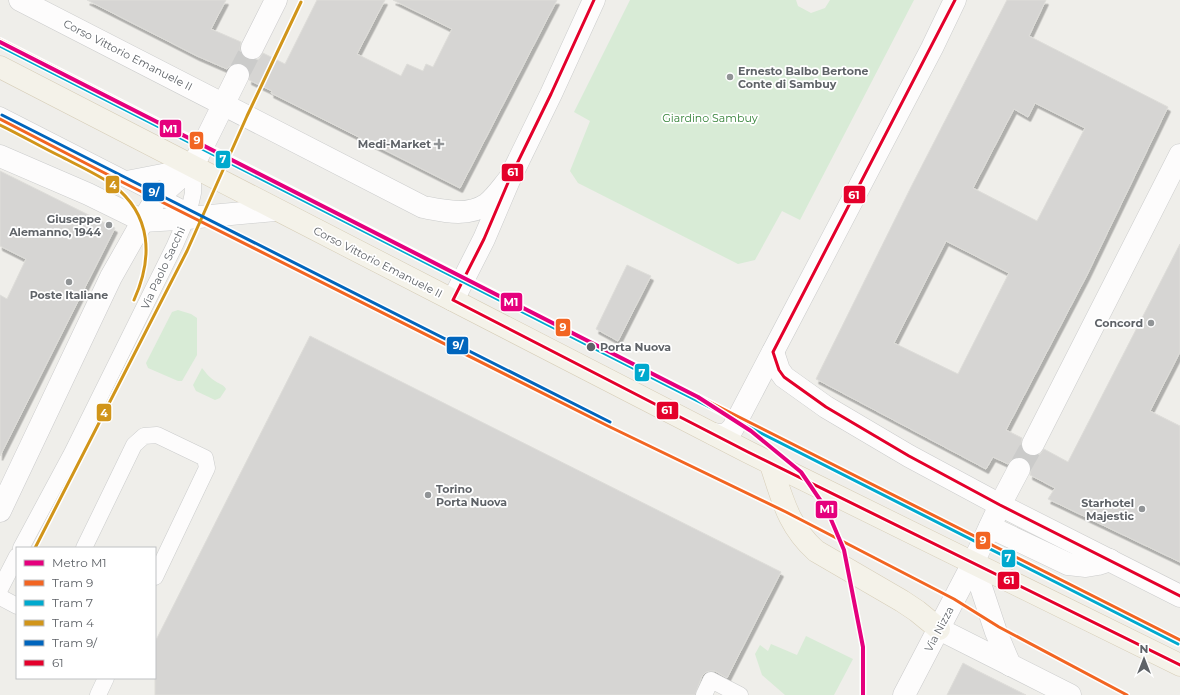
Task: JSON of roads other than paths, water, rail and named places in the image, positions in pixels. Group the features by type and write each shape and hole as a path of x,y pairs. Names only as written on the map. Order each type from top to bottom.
{"main road":[{"name":"Corso Vittorio Emanuele II","path":"0,68 714,434 1180,665"},
{"path":"770,462 786,512 806,543 816,551 902,601 939,629"}],"street":[{"name":"Corso Vittorio Emanuele II","path":"20,0 51,7 223,104 423,207 445,211 463,212 477,210 488,203 510,178"},
{"path":"252,48 276,0"},
{"path":"453,300 484,239 510,178 551,94 594,0"},
{"path":"714,434 721,436 725,435 734,428 932,48 955,0"},
{"path":"0,510 111,277 159,196 193,166 238,75"},
{"path":"1033,444 1180,154"},
{"path":"0,156 88,194 143,221 187,215 275,210"},
{"path":"773,352 779,370 784,377 826,407 909,456 1000,505 1180,596"},
{"name":"Via Nizza","path":"904,695 973,563 1000,505 1019,469"},
{"path":"990,526 1068,564 1086,566 1110,560"},
{"path":"973,563 996,632 1010,665"},
{"path":"939,629 1070,695"}],"lane":[{"path":"0,115 159,196 187,215"},
{"path":"126,179 193,166"},
{"name":"Via Paolo Sacchi","path":"22,547 86,425 175,245 187,215 193,193 193,166"},
{"path":"84,547 134,446 144,436 157,435 205,458 207,468 156,575"},
{"path":"0,589 16,558"},
{"path":"0,597 16,605"},
{"path":"98,695 106,679"},
{"path":"704,695 711,680 740,695"}],"tunnel":[{"path":"238,75 252,48"},
{"path":"1019,469 1033,444"}],"metro line":[{"name":"M1","path":"0,42 698,397 751,431 801,472 827,510 844,550 863,647 863,695"}],"tram line":[{"name":"4","path":"36,547 187,251 247,116 301,2"},
{"name":"9","path":"0,40 1180,640"},
{"name":"7","path":"0,46 1178,644"},
{"name":"9/","path":"2,115 610,422"},
{"name":"9","path":"0,119 124,183 608,426 786,512 954,599 999,627 1127,695"},
{"name":"4","path":"0,125 101,177 113,185 126,197 142,223 145,238 146,253 144,269 134,300"}],"place":[{"name":"Ernesto Balbo Bertone Conte di Sambuy","path":"730,77"},
{"name":"Medi-Market","path":"439,144"},
{"name":"Giuseppe Alemanno, 1944","path":"109,225"},
{"name":"Poste Italiane","path":"69,282"},
{"name":"Concord","path":"1151,323"},
{"name":"Porta Nuova","path":"591,347"},
{"name":"Torino Porta Nuova","path":"428,495"},
{"name":"Starhotel Majestic","path":"1142,509"}],"park label":[{"name":"Giardino Sambuy","path":"710,118"}]}
